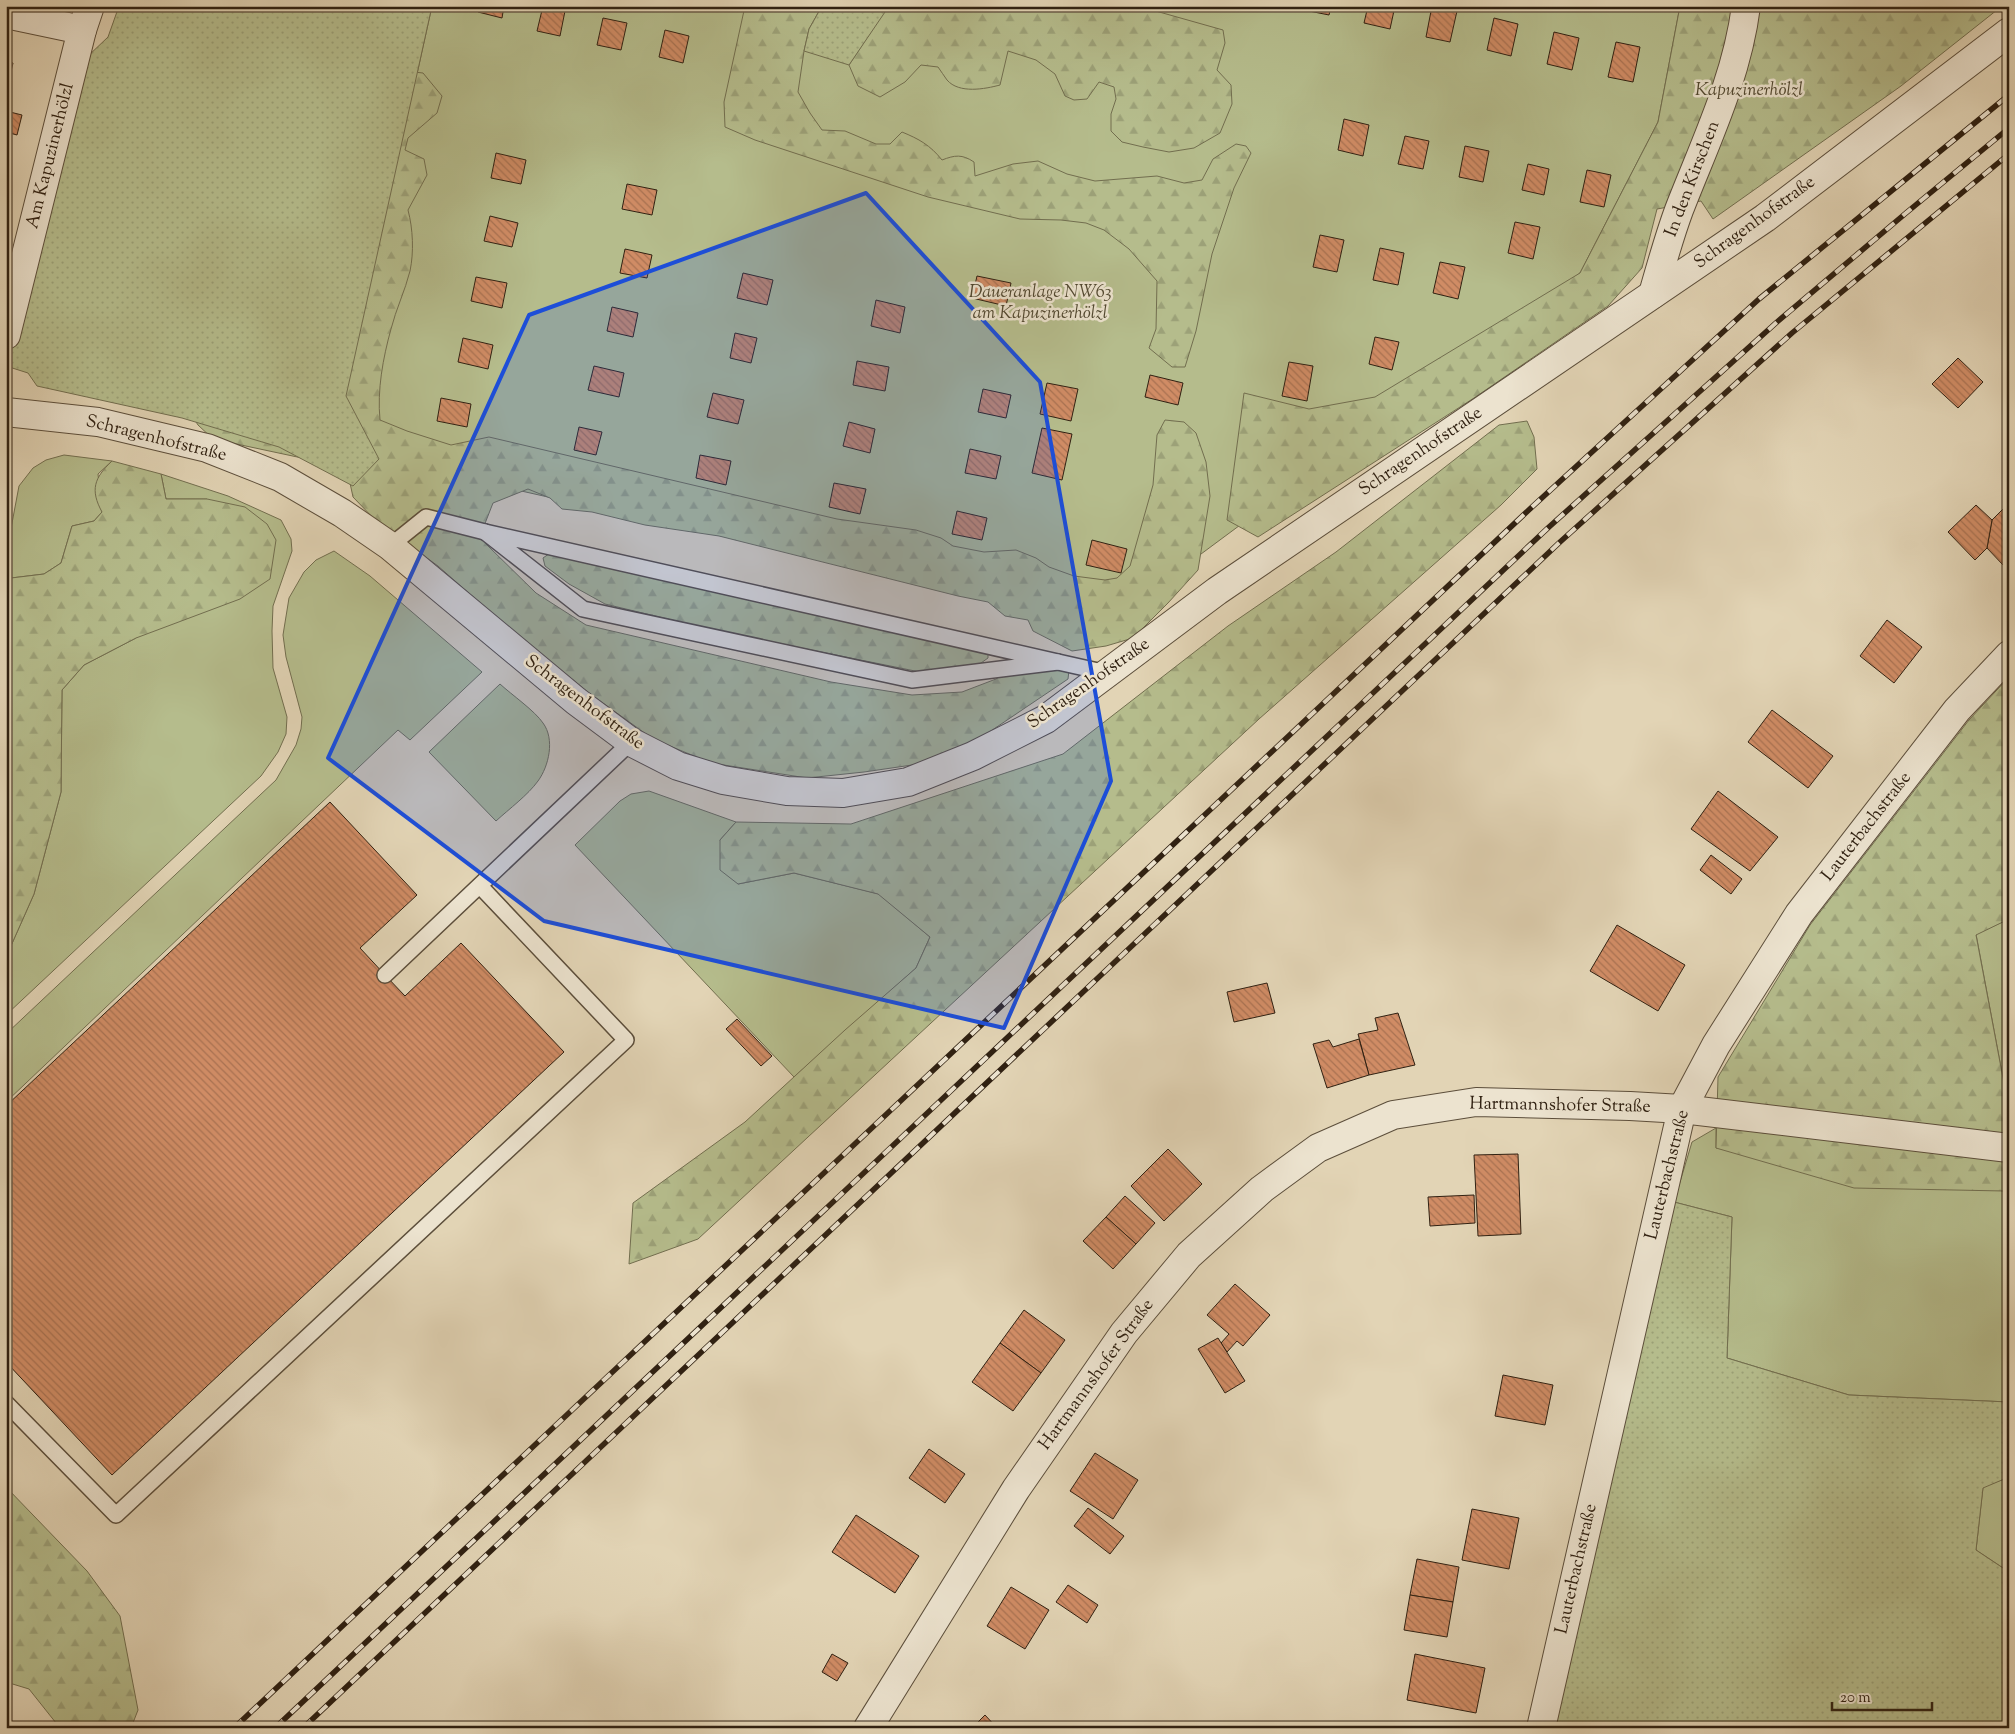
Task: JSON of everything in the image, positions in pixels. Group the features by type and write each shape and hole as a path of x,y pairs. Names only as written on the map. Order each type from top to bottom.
{"street":[{"name":"In den Kirschen","path":"1653,294 1678,211 1718,118 1744,26 1746,6"},
{"path":"6,14 86,18"},
{"name":"Am Kapuzinerhölzl","path":"6,336 86,18"},
{"name":"Schragenhofstraße","path":"6,412 98,422 207,448 280,477 342,513 390,546 576,701 631,742 678,766 723,780 787,791 843,793 908,782 973,756 1046,719 1217,592 1765,218 2009,32"},
{"name":"Lauterbachstraße","path":"1541,1728 1682,1110 1716,1045 1799,914 1957,710 2009,655"},
{"name":"Hartmannshofer Straße","path":"868,1728 1016,1489 1124,1333 1189,1255 1262,1189 1318,1148 1393,1115 1476,1102 1630,1106 1682,1110 2009,1148"}],"lane":[{"path":"390,546 426,517 1107,673"},
{"path":"485,532 583,609 912,680 1058,662"},
{"path":"385,975 631,742"},
{"path":"6,1403 116,1515 626,1040 480,886"}],"highlighted area":[{"path":"866,193 1040,382 1111,781 1004,1028 544,921 328,758 529,315"}],"green space":[{"path":"119,6 432,6 346,396 379,459 353,486 279,447 182,418 37,386 28,373 6,366 6,354 54,159 87,57 108,37"},
{"name":"Daueranlage NW63 am Kapuzinerhölzl","path":"432,6 1680,6 1658,122 1580,273 1108,623 379,459 346,396"},
{"path":"745,6 822,6 809,29 798,92 822,130 845,131 876,144 890,144 902,132 924,143 942,160 958,156 970,159 974,162 975,176 1013,164 1038,161 1067,174 1095,181 1157,176 1184,183 1202,180 1213,159 1236,144 1246,146 1251,153 1234,188 1212,254 1196,331 1185,367 1172,367 1149,348 1156,329 1157,281 1129,249 1104,230 1086,223 1020,219 928,197 755,140 725,127 724,102"},
{"path":"822,6 886,6 885,12 849,65 804,51 809,29"},
{"path":"886,6 1138,6 1223,30 1225,43 1217,70 1231,85 1232,104 1220,133 1194,148 1169,152 1122,142 1111,131 1111,114 1116,99 1114,87 1099,82 1087,99 1074,100 1065,96 1055,74 1036,60 1008,51 1000,85 980,89 965,89 947,80 938,67 921,65 905,82 880,97 858,86 849,65"},
{"name":"Kapuzinerhölzl","path":"1680,6 2002,6 1901,86 1713,219 1701,201 1657,209 1642,268 1608,306 1474,398 1258,537 1227,520 1244,393 1309,409 1375,397 1580,273 1658,122"},
{"path":"378,68 423,73 442,96 437,113 408,138 405,150 424,159 427,175 408,210 412,240 411,264 385,351 380,386 380,420 451,445 489,437 837,519 916,530 941,538 953,546 984,552 1016,550 1036,558 1049,567 1074,576 1105,580 1117,578 1130,566 1153,485 1157,435 1165,420 1184,422 1196,433 1206,462 1210,496 1198,570 1133,638 1106,646 1072,651 1033,631 1028,620 1005,616 988,602 719,536 645,525 592,512 562,509 550,498 528,489 493,503 484,526 486,544 536,593 586,625 831,682 912,695 962,692 996,679 1035,650 1070,661 1068,679 976,741 919,764 807,778 711,763 653,739 589,693 497,618 438,566 378,523 353,497 350,483 316,461 213,439 198,425 187,408"},
{"path":"1527,421 1534,437 1537,469 1501,505 1259,719 698,1239 629,1264 633,1203 745,1122 916,968 930,937 878,894 794,873 738,884 720,870 720,840 736,822 851,824 1063,754 1228,626 1336,552 1499,425"},
{"path":"64,455 112,461 98,474 102,512 94,521 72,526 61,563 44,574 11,578 6,589 6,555 19,486 33,468 46,460"},
{"path":"112,461 161,474 166,499 207,499 245,507 267,524 276,540 270,579 240,599 136,638 84,665 62,690 61,792 34,894 6,957 6,589 11,578 44,574 61,563 72,526 94,521 102,512 96,497 96,485 101,473"},
{"path":"161,474 228,496 281,520 291,539 292,551 273,606 272,631 273,668 287,717 286,734 278,752 261,776 6,1015 6,957 34,894 61,792 62,690 84,665 136,638 207,499 166,499"},
{"path":"334,551 370,576 482,672 410,740 398,730 6,1102 6,1034 276,780 296,745 301,729 302,717 286,657 283,635 289,598 304,572 316,560"},
{"path":"553,551 988,652 988,658 974,668 920,672 722,632 605,604 569,584 545,566 543,558"},
{"path":"2009,677 2009,919 1976,935 2009,1110 2009,1163 2004,1191 1854,1188 1716,1148 1718,1077 1810,925 1969,720"},
{"path":"500,684 539,718 547,729 550,744 548,760 538,781 524,797 496,821 429,752"},
{"path":"649,791 736,822 720,840 738,884 794,873 879,894 930,937 916,968 794,1077 575,845 620,801 631,794"},
{"path":"2009,919 2009,1110 1976,934"},
{"path":"1716,1128 1716,1148 2004,1191 2009,1187 2009,1402 1849,1395 1727,1358 1732,1217 1674,1202 1692,1142"},
{"path":"1674,1202 1732,1217 1727,1358 1849,1395 2009,1402 2009,1477 1983,1488 1976,1550 2009,1572 2009,1728 1554,1728"},
{"path":"2009,1477 2009,1572 1976,1550 1983,1487"},
{"path":"6,1487 87,1571 120,1616 138,1710 131,1728 60,1728 29,1689 6,1682"}],"building":[{"path":"479,6 504,6 502,18 478,12"},
{"path":"543,6 566,6 560,36 537,31"},
{"path":"1305,6 1331,6 1329,15 1304,10"},
{"path":"1368,6 1395,6 1390,29 1364,23"},
{"path":"1432,6 1457,11 1450,42 1426,37"},
{"path":"603,18 627,23 621,50 597,45"},
{"path":"1494,18 1518,24 1511,56 1487,50"},
{"path":"665,30 689,36 683,63 659,57"},
{"path":"1554,32 1579,38 1572,70 1547,64"},
{"path":"1616,42 1640,47 1633,82 1608,77"},
{"path":"6,61 13,63 6,92"},
{"path":"6,111 22,115 17,135 6,132"},
{"path":"1344,119 1369,125 1363,156 1338,150"},
{"path":"1405,136 1429,141 1423,169 1398,164"},
{"path":"1465,146 1489,151 1483,182 1459,177"},
{"path":"496,153 526,160 521,184 491,178"},
{"path":"1528,164 1549,169 1544,195 1522,190"},
{"path":"1587,170 1611,175 1604,207 1580,202"},
{"path":"627,184 657,190 652,215 622,209"},
{"path":"490,216 518,223 512,247 484,241"},
{"path":"1515,222 1540,227 1533,259 1508,253"},
{"path":"1320,235 1344,240 1337,272 1313,267"},
{"path":"1380,248 1404,253 1398,285 1373,280"},
{"path":"625,249 652,255 647,278 620,273"},
{"path":"1440,262 1465,267 1458,299 1433,293"},
{"path":"743,273 773,280 767,305 737,298"},
{"path":"977,276 1011,283 1006,306 972,298"},
{"path":"476,277 507,283 502,308 471,301"},
{"path":"876,300 905,307 900,333 871,326"},
{"path":"612,307 638,313 633,337 607,331"},
{"path":"735,333 757,338 751,363 730,358"},
{"path":"1375,337 1399,342 1392,370 1369,364"},
{"path":"463,338 493,345 488,369 458,362"},
{"path":"1958,358 1983,382 1958,408 1932,384"},
{"path":"857,361 889,367 885,391 853,385"},
{"path":"1289,362 1313,366 1307,401 1282,396"},
{"path":"594,366 624,373 619,397 588,390"},
{"path":"1150,375 1183,383 1178,405 1145,397"},
{"path":"1047,383 1078,389 1071,421 1040,414"},
{"path":"983,389 1011,395 1006,418 978,412"},
{"path":"713,393 744,400 738,424 707,417"},
{"path":"441,398 471,404 467,427 437,421"},
{"path":"849,422 875,429 870,453 843,446"},
{"path":"579,427 602,432 596,455 574,450"},
{"path":"1042,428 1072,434 1062,480 1032,473"},
{"path":"970,449 1001,456 996,479 965,473"},
{"path":"700,455 731,461 726,485 696,478"},
{"path":"834,483 866,489 860,514 829,507"},
{"path":"2009,503 2009,560 2003,565 1987,548 1992,520"},
{"path":"1976,505 1992,520 1987,548 1975,560 1948,532"},
{"path":"957,511 987,518 982,540 952,534"},
{"path":"1092,540 1127,549 1121,573 1086,565"},
{"path":"1887,620 1922,647 1894,683 1860,656"},
{"path":"1772,710 1833,756 1808,788 1748,742"},
{"path":"1718,791 1778,837 1750,871 1691,829"},
{"path":"330,802 417,895 360,948 385,975 405,996 461,943 564,1052 112,1475 6,1362 6,1106"},
{"path":"1711,855 1742,879 1731,894 1700,870"},
{"path":"1617,925 1685,965 1658,1011 1590,971"},
{"path":"1267,983 1275,1013 1234,1022 1227,992"},
{"path":"1398,1013 1415,1065 1369,1075 1358,1034 1378,1030 1375,1018"},
{"path":"737,1019 772,1056 761,1066 726,1029"},
{"path":"1359,1039 1369,1075 1327,1088 1313,1044 1329,1040 1333,1047"},
{"path":"1168,1149 1202,1184 1164,1221 1131,1186"},
{"path":"1518,1154 1521,1234 1478,1236 1474,1155"},
{"path":"1474,1195 1475,1223 1430,1226 1428,1197"},
{"path":"1125,1196 1155,1223 1136,1244 1106,1217"},
{"path":"1106,1217 1136,1244 1113,1269 1083,1241"},
{"path":"1235,1284 1270,1315 1243,1346 1237,1341 1227,1352 1221,1343 1229,1334 1207,1315"},
{"path":"1024,1310 1065,1340 1041,1373 1000,1343"},
{"path":"1218,1338 1245,1381 1225,1393 1198,1349"},
{"path":"1000,1343 1041,1373 1013,1411 972,1382"},
{"path":"1503,1375 1553,1385 1545,1425 1495,1416"},
{"path":"929,1449 965,1474 945,1503 909,1478"},
{"path":"1095,1453 1138,1480 1113,1519 1070,1491"},
{"path":"1088,1508 1124,1536 1110,1554 1074,1526"},
{"path":"1472,1509 1519,1518 1509,1569 1462,1560"},
{"path":"856,1515 919,1556 895,1593 832,1552"},
{"path":"1417,1559 1459,1567 1453,1602 1410,1595"},
{"path":"1068,1585 1098,1605 1087,1623 1056,1602"},
{"path":"1011,1587 1049,1610 1025,1649 987,1626"},
{"path":"1410,1595 1453,1602 1447,1637 1404,1630"},
{"path":"832,1654 848,1663 837,1681 822,1672"},
{"path":"1415,1654 1485,1668 1476,1713 1407,1700"},
{"path":"985,1715 997,1728 972,1728"}],"railway":[{"path":"234,1728 1532,507 1759,299 2009,95"},
{"path":"275,1728 1549,527 1777,322 2009,128"},
{"path":"303,1728 1560,542 1792,333 2009,154"}]}
